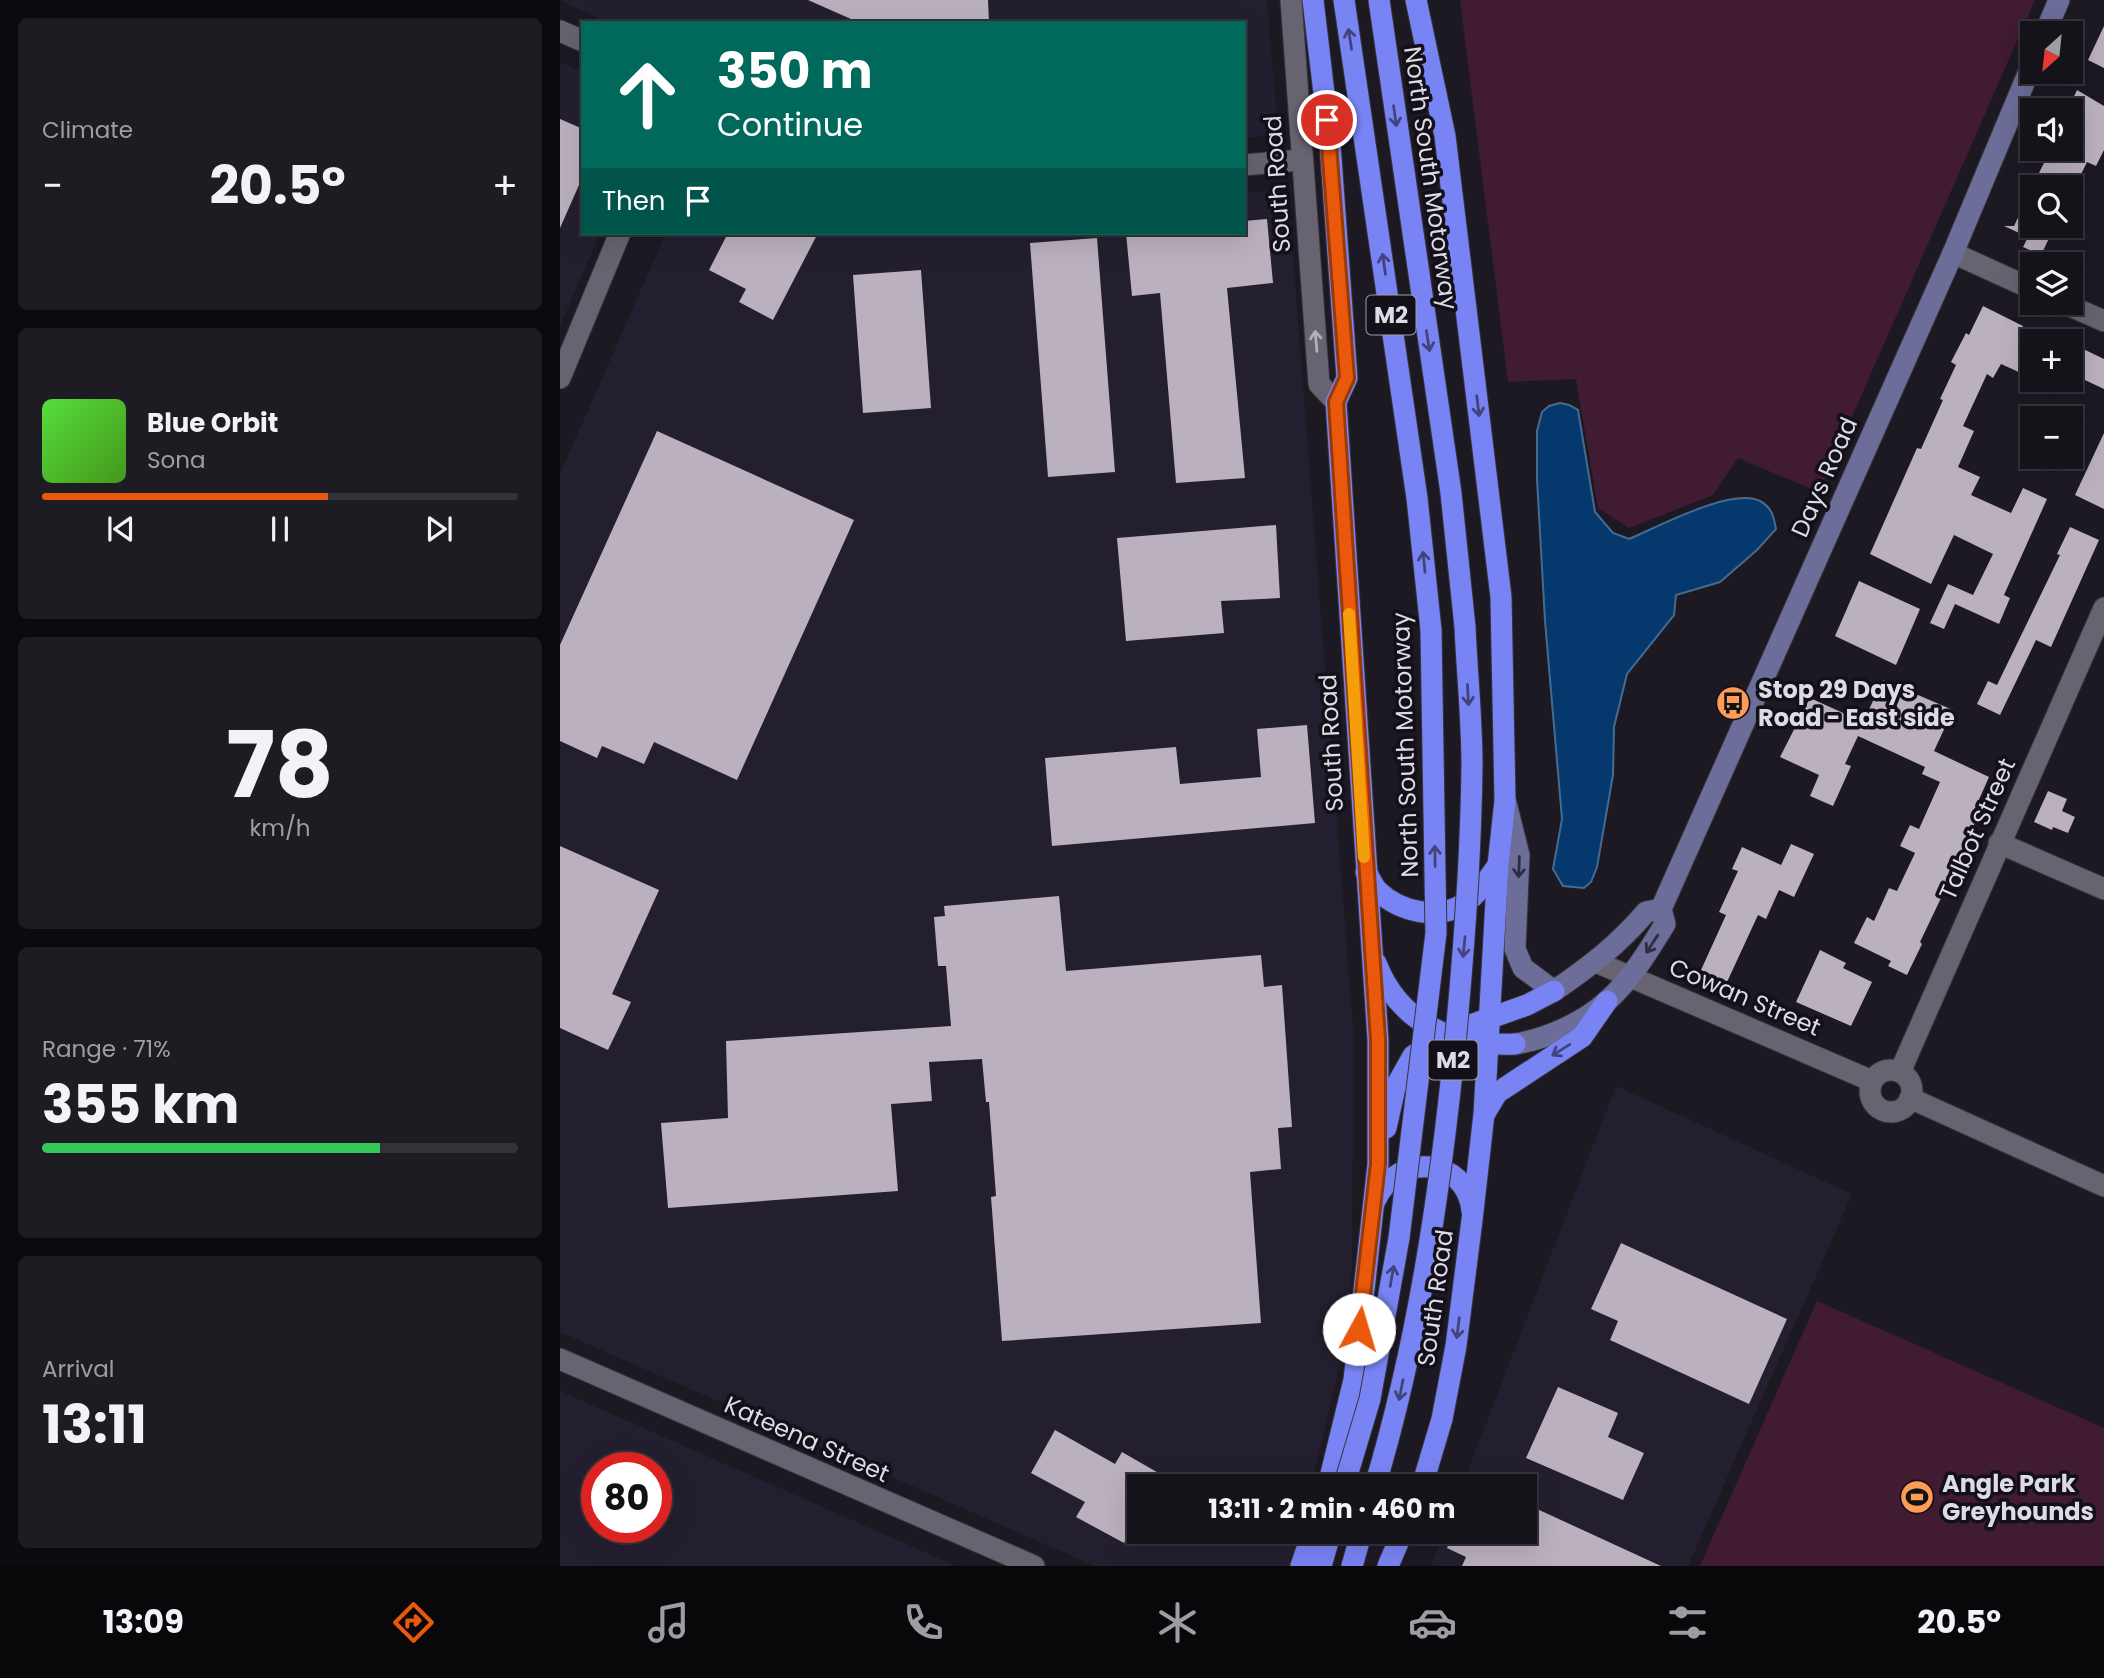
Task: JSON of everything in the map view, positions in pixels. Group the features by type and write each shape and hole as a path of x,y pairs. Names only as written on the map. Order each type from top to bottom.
{"highway":[{"path":"1313,0 1330,144 1347,378 1336,402"},
{"name":"North South Motorway","path":"1344,0 1417,498 1431,630 1436,933 1399,1238 1370,1399 1348,1474"},
{"name":"North South Motorway","path":"1379,0 1451,493 1465,627 1472,762 1466,927 1450,1095 1431,1242 1395,1420 1379,1474"},
{"name":"South Road","path":"1416,0 1445,136 1498,564 1504,653 1505,800 1498,865 1484,1114 1472,1220 1456,1346 1442,1419 1426,1474"},
{"name":"South Road","path":"1331,1474 1354,1380 1378,1164 1378,1040 1336,402"},
{"path":"1365,870 1377,889 1394,903 1416,912 1440,912 1463,905 1481,890 1498,865"},
{"path":"1365,870 1372,951 1393,994 1416,1020 1445,1034 1488,1045 1515,1044"},
{"path":"1378,1164 1395,1088 1413,1055 1445,1034 1555,991"},
{"path":"1484,1114 1496,1093 1582,1037 1607,1002"},
{"path":"1374,1203 1390,1178 1405,1169 1421,1166 1438,1169 1452,1176 1464,1188 1471,1203 1472,1220"},
{"path":"1301,1566 1308,1544"},
{"path":"1321,1566 1327,1544"},
{"path":"1352,1566 1358,1544"},
{"path":"1388,1566 1398,1544"}],"street":[{"name":"South Road","path":"1291,0 1319,384 1336,402"},
{"path":"2050,21 2059,0"},
{"path":"560,30 581,40"},
{"name":"Days Road","path":"1515,1044 1553,1033 1607,1002 1629,976 1665,923 1661,909 1953,253 2024,84"},
{"path":"1246,165 1301,160"},
{"path":"560,378 619,235"},
{"path":"1953,253 2020,284"},
{"path":"2083,312 2104,321"},
{"name":"Talbot Street","path":"1900,1072 2104,608"},
{"path":"1505,800 1519,855 1515,948 1523,968 1555,991 1625,937 1646,912 1661,909"},
{"path":"1999,843 2104,889"},
{"name":"Cowan Street","path":"1596,962 1872,1081"},
{"path":"1887,1070 1900,1072 1911,1086 1910,1098 1902,1109 1882,1110 1876,1106 1870,1094 1872,1081 1887,1070"},
{"path":"1910,1098 2104,1185"},
{"name":"Kateena Street","path":"560,1359 1034,1566"}],"shaded area":[{"path":"560,0 1267,0 1277,125 1268,136 1246,138 1246,21 604,21"},
{"path":"1460,0 2035,0 2026,21 2020,21 2020,34 1819,492 1738,458 1713,495 1629,528 1598,508 1576,379 1508,382"},
{"path":"560,62 581,71 581,235 599,235 560,326"},
{"path":"1272,191 1281,194 1289,205 1354,1041 1351,1317 1314,1474 1127,1474 1127,1544 1297,1544 1291,1566 1095,1566 560,1332 560,474 665,235 1246,235 1246,192"},
{"path":"1616,1086 1852,1194 1688,1566 1431,1566 1439,1544 1537,1544 1537,1474 1467,1474"},
{"name":"Angle Park Greyhounds","path":"1817,1301 2104,1428 2104,1566 1700,1566"},
{"path":"560,1391 956,1566 560,1566"}],"water":[{"path":"1560,403 1578,410 1595,512 1613,533 1629,539 1694,510 1731,499 1747,498 1767,506 1776,529 1757,550 1720,582 1676,595 1674,615 1627,674 1614,727 1613,775 1597,867 1591,882 1584,888 1563,886 1553,869 1562,819 1545,621 1537,431 1542,412 1549,406"}],"building":[{"path":"808,0 988,0 989,21 855,21"},
{"path":"2104,26 2104,68 2088,60"},
{"path":"2077,90 2104,106 2104,150 2096,166 2087,162 2081,175 2038,175 2045,161 2083,161 2083,98 2073,98"},
{"path":"560,119 581,128 581,181 560,228"},
{"path":"2020,213 2020,233 2004,226 2014,226"},
{"path":"1267,219 1273,283 1227,288 1245,478 1176,483 1160,293 1132,296 1126,235 1246,235 1246,221"},
{"path":"727,235 817,235 773,320 739,302 746,289 709,270"},
{"path":"1097,238 1115,472 1048,477 1030,243"},
{"path":"2028,238 2049,238 2042,252 2023,247"},
{"path":"921,270 931,408 863,413 853,275"},
{"path":"1983,306 2023,326 2020,329 2020,373 2001,364 1993,378 1987,374 1963,426 1974,431 1958,467 1980,477 1971,495 2011,513 2023,488 2047,499 2004,595 2010,598 1999,624 1955,604 1944,629 1930,623 1948,584 1973,595 1993,554 1954,535 1931,584 1870,554 1917,448 1921,449 1943,400 1940,399 1956,365 1951,362 1966,333 1969,335"},
{"path":"2083,349 2104,359 2104,389 2083,379"},
{"path":"657,431 854,520 737,780 654,742 644,764 602,746 597,758 560,741 560,645"},
{"path":"2104,433 2104,509 2075,495"},
{"path":"1276,525 1280,598 1221,601 1224,633 1126,641 1117,538"},
{"path":"2070,527 2099,540 2051,647 2036,640 2000,715 1977,704 1988,681 1997,685 2060,555 2057,554"},
{"path":"1859,581 1920,609 1896,665 1835,636"},
{"path":"1883,680 1953,710 1934,751 1989,777 1973,813 1978,815 1964,850 1907,975 1888,966 1891,961 1854,943 1867,917 1874,921 1889,888 1897,891 1915,853 1900,846 1910,825 1919,829 1940,782 1922,774 1925,767 1858,736 1845,764 1851,766 1833,806 1810,796 1819,775 1780,757 1810,698 1863,722"},
{"path":"1307,725 1315,823 1052,846 1045,758 1176,747 1180,784 1261,777 1257,729"},
{"path":"2048,791 2067,799 2062,811 2075,817 2068,833 2034,822"},
{"path":"1791,844 1814,854 1794,897 1779,890 1766,919 1758,915 1727,982 1701,970 1726,915 1719,912 1738,871 1732,869 1742,847 1781,865"},
{"path":"560,846 659,890 612,994 631,1002 608,1050 560,1028"},
{"path":"1059,896 1066,971 1261,955 1264,987 1282,985 1292,1127 1278,1128 1281,1169 1250,1172 1261,1323 1002,1341 991,1197 996,1196 989,1102 986,1102 982,1059 929,1062 932,1101 891,1104 898,1191 668,1208 661,1123 728,1118 726,1041 951,1026 946,966 938,966 934,917 945,916 944,906"},
{"path":"1820,950 1846,963 1843,968 1872,982 1851,1026 1796,1002"},
{"path":"1621,1243 1787,1319 1749,1404 1610,1340 1618,1321 1591,1309"},
{"path":"1558,1387 1618,1413 1608,1437 1644,1453 1623,1500 1526,1458"},
{"path":"1055,1430 1115,1464 1122,1452 1160,1474 1127,1474 1127,1537 1124,1543 1076,1517 1085,1502 1031,1473"},
{"path":"1537,1509 1661,1566 1462,1566 1466,1557 1447,1548 1449,1544 1537,1544"}],"slow traffic":[{"path":"1349,614 1364,857"}],"place":[{"name":"Stop 29 Days Road - East side","path":"1733,703"},
{"name":"Angle Park Greyhounds","path":"1917,1497"}],"route":[{"path":"1327,120 1347,378 1336,402 1378,1040 1378,1164 1359,1329"}]}
